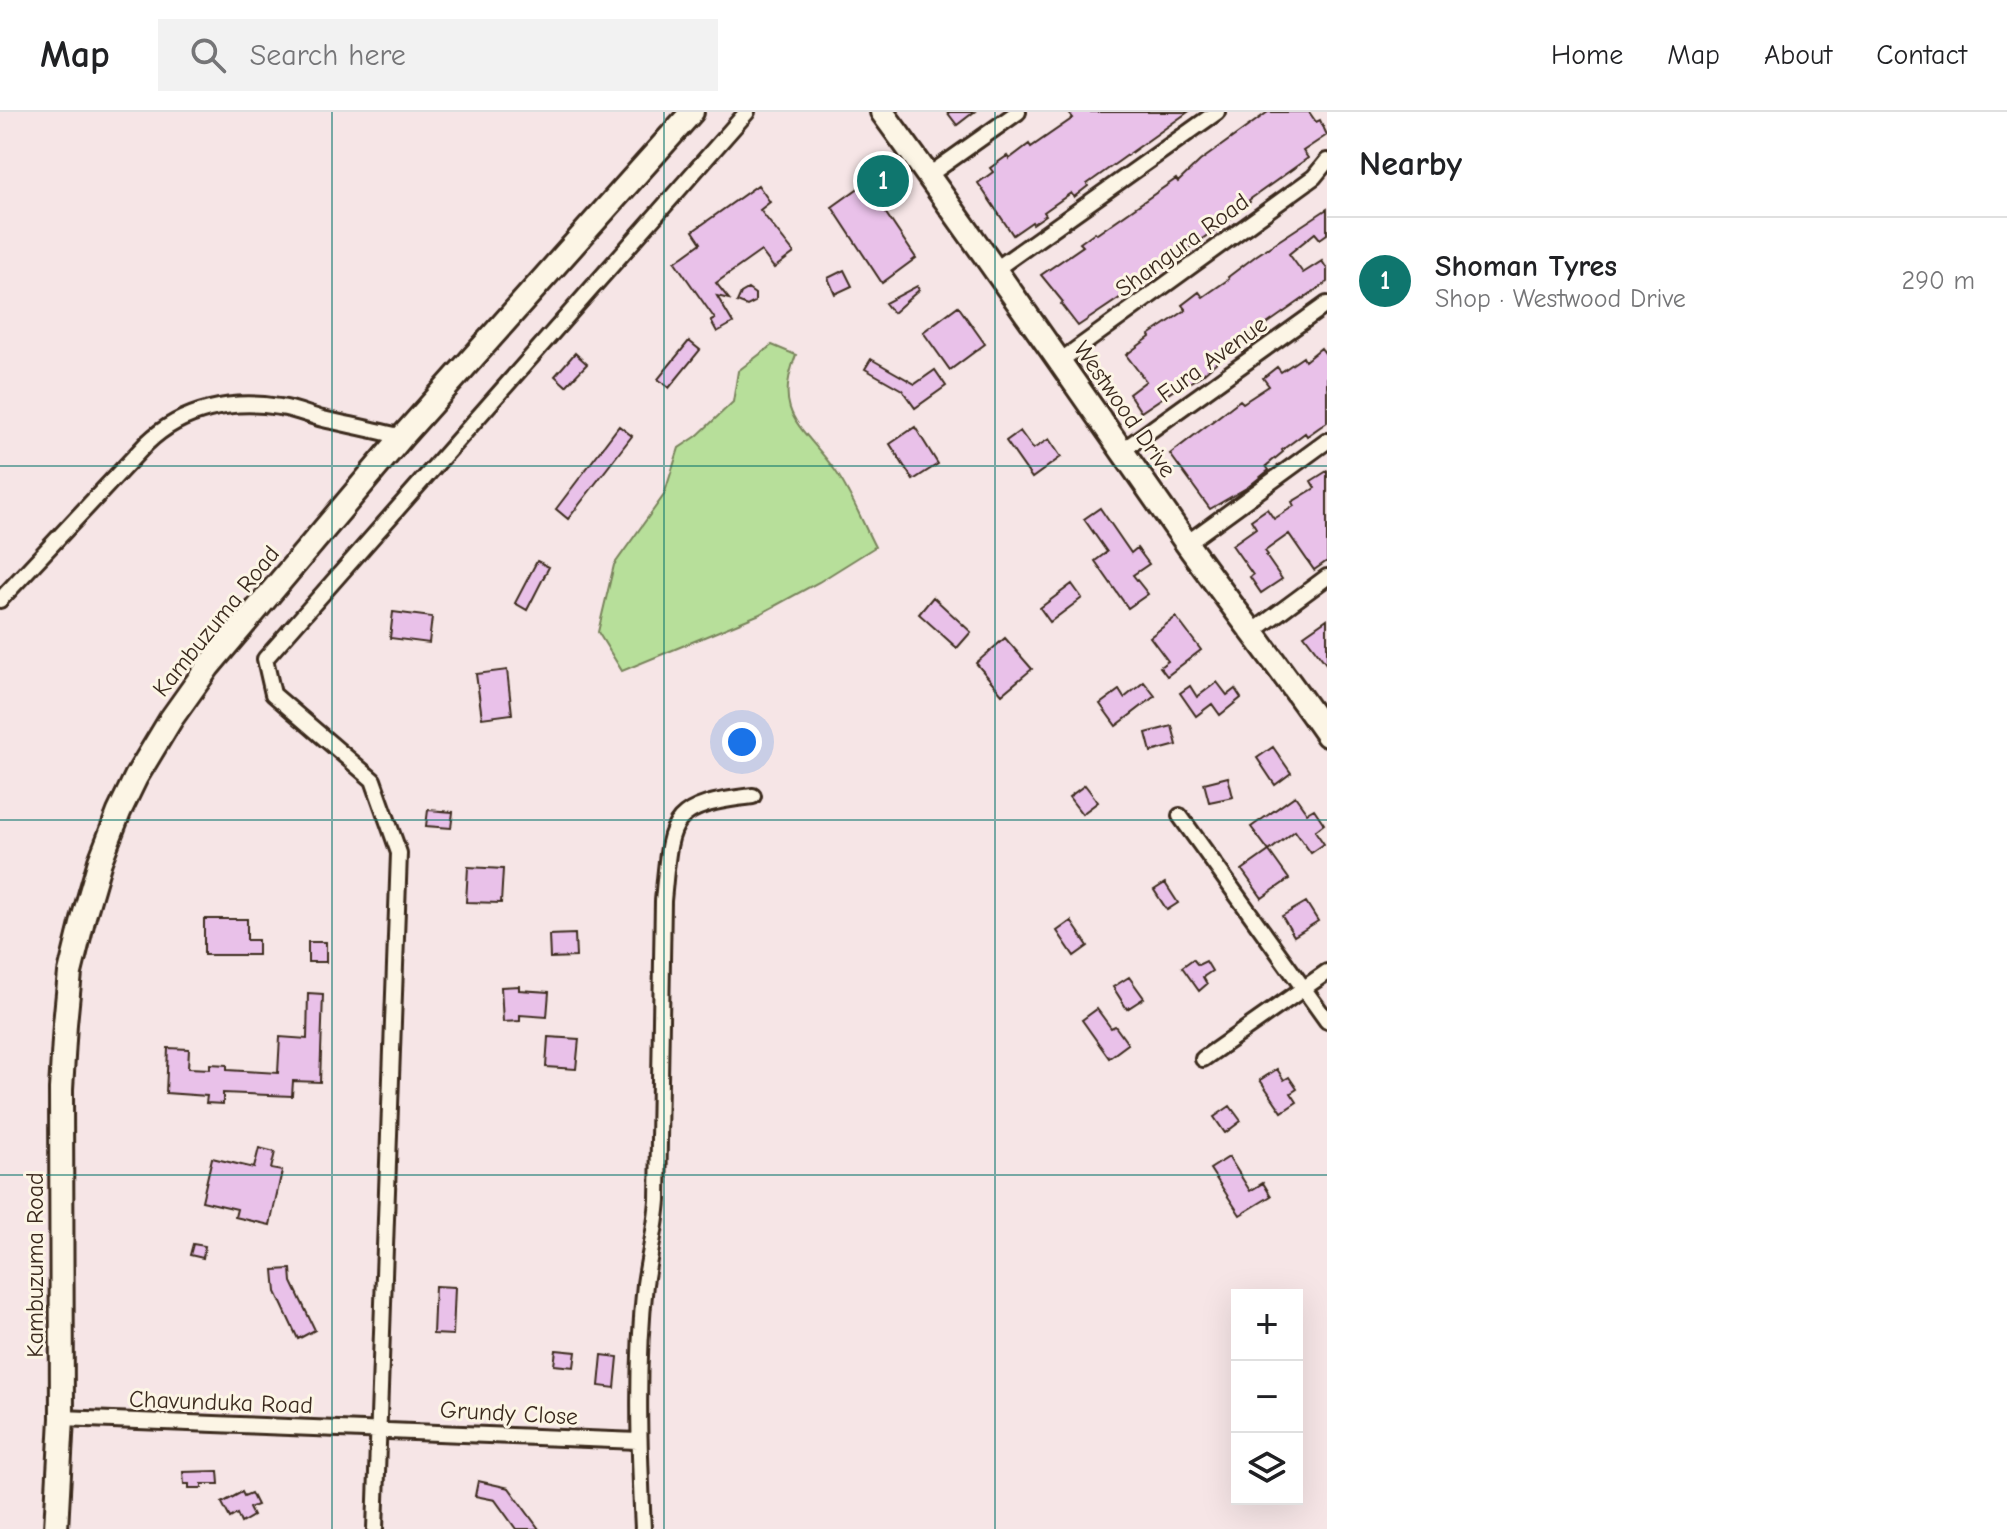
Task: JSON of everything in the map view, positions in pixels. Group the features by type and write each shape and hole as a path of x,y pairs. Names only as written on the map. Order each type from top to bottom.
{"main road":[{"name":"Kambuzuma Road","path":"56,1529 62,1418 61,1089 70,973 100,861 136,777 189,692 402,437 692,112"},
{"name":"Westwood Drive","path":"882,112 1187,543 1324,723"}],"street":[{"path":"375,1529 399,853 373,780 273,694 265,659 747,112"},
{"path":"929,175 1018,112"},
{"path":"996,269 1217,112"},
{"name":"Shangura Road","path":"1060,361 1314,177 1327,161"},
{"name":"Fura Avenue","path":"1123,450 1327,304"},
{"path":"0,600 147,443 162,428 181,417 230,406 283,407 402,437"},
{"path":"1187,543 1327,441"},
{"path":"1254,631 1327,577"},
{"path":"643,1529 638,1441 646,1283 658,1200 663,901 668,855 673,830 684,814 701,804 753,796"},
{"path":"1180,816 1327,1021"},
{"path":"1203,1059 1327,972"},
{"name":"Chavunduka Road","path":"62,1418 378,1429"},
{"name":"Grundy Close","path":"378,1429 638,1441"}],"green space":[{"path":"772,345 796,355 789,375 789,406 802,430 840,478 875,547 760,614 622,671 598,632 614,565 664,495 679,448 697,436 733,402 738,371"}],"building":[{"path":"947,112 974,112 957,125"},
{"path":"1068,112 1188,112 1087,184 1074,197 1071,193 1044,212 1046,215 1013,235 978,183 993,172 990,168 1007,156 1009,159 1029,144 1031,147 1073,118"},
{"path":"1268,112 1309,112 1316,122 1320,120 1327,135 1303,151 1308,158 1228,216 1230,219 1178,256 1175,252 1147,270 1150,273 1132,286 1133,289 1078,326 1041,275 1083,246 1080,243 1095,232 1097,234 1176,179 1178,182 1200,161"},
{"path":"758,185 770,202 760,210 794,253 774,268 761,251 716,283 729,299 717,296 733,323 717,332 711,321 715,319 675,262 701,243 693,231"},
{"path":"860,187 874,207 879,203 916,258 882,283 832,207"},
{"path":"1327,209 1327,234 1320,239 1315,233 1289,254 1303,273 1322,261 1327,269 1327,282 1234,347 1202,375 1141,412 1129,394 1146,381 1126,355 1186,310 1182,305 1199,292 1203,297 1257,255"},
{"path":"844,270 852,286 835,294 828,278"},
{"path":"917,286 919,290 893,313 885,303"},
{"path":"748,289 755,294 755,302 747,306 737,302 741,293"},
{"path":"958,306 985,344 950,370 923,332"},
{"path":"689,341 700,350 669,388 658,379"},
{"path":"1321,348 1327,356 1327,422 1282,450 1266,466 1269,470 1248,487 1210,509 1170,454 1240,400 1243,403 1269,386 1263,378 1277,367 1281,372 1303,357 1305,361"},
{"path":"575,353 587,364 566,386 555,376"},
{"path":"871,359 915,384 935,370 946,386 915,408 902,390 865,369"},
{"path":"619,426 632,436 568,519 556,509"},
{"path":"915,427 938,464 913,480 890,444"},
{"path":"1020,431 1033,449 1049,439 1061,457 1032,478 1006,441"},
{"path":"1327,471 1327,561 1314,570 1289,534 1265,551 1282,579 1261,593 1250,577 1253,575 1232,545 1256,528 1251,520 1267,509 1274,519 1294,506 1292,502 1315,488 1311,481"},
{"path":"1100,508 1131,553 1137,548 1149,564 1133,575 1148,594 1128,608 1095,561 1107,552 1084,519"},
{"path":"537,561 549,567 527,610 515,603"},
{"path":"1072,584 1082,598 1050,622 1040,608"},
{"path":"933,597 971,632 957,648 919,614"},
{"path":"393,612 432,617 429,643 390,638"},
{"path":"1176,617 1201,650 1167,676 1160,667 1168,661 1150,637"},
{"path":"1327,619 1327,665 1304,635"},
{"path":"1005,638 1032,669 1002,694 976,663"},
{"path":"507,670 512,714 482,718 476,674"},
{"path":"1144,682 1155,696 1116,726 1100,704 1119,690 1124,698"},
{"path":"1217,682 1227,695 1235,689 1241,698 1220,715 1212,704 1196,716 1180,693 1190,686 1197,697"},
{"path":"1172,726 1177,745 1151,752 1146,733"},
{"path":"1273,747 1291,773 1275,785 1257,758"},
{"path":"1228,777 1233,797 1209,802 1204,783"},
{"path":"1085,785 1098,802 1082,814 1069,797"},
{"path":"1295,796 1307,813 1314,809 1324,824 1315,831 1324,844 1311,853 1295,831 1269,851 1251,827"},
{"path":"428,810 453,812 451,828 426,826"},
{"path":"1269,851 1289,879 1262,898 1242,870"},
{"path":"468,867 503,869 501,903 466,902"},
{"path":"1165,883 1178,903 1167,910 1154,890"},
{"path":"1306,902 1318,921 1294,936 1282,916"},
{"path":"204,919 247,919 247,940 258,940 258,955 204,955"},
{"path":"1071,921 1088,946 1074,956 1057,931"},
{"path":"575,934 576,957 550,958 549,935"},
{"path":"308,942 326,942 326,962 308,962"},
{"path":"1193,959 1198,965 1206,961 1212,971 1203,977 1207,984 1199,991 1182,967"},
{"path":"1129,977 1144,998 1127,1009 1113,987"},
{"path":"519,986 519,990 549,992 547,1017 520,1015 520,1021 503,1022 501,987"},
{"path":"308,993 323,994 320,1082 293,1081 292,1096 223,1093 223,1104 206,1103 207,1096 166,1093 168,1048 189,1049 188,1068 210,1069 210,1064 227,1065 227,1070 278,1073 280,1037 307,1039"},
{"path":"1097,1009 1128,1044 1109,1058 1082,1020"},
{"path":"548,1037 579,1039 576,1069 546,1067"},
{"path":"1277,1069 1284,1080 1289,1077 1297,1089 1291,1093 1297,1102 1282,1112 1260,1080"},
{"path":"1230,1106 1241,1121 1225,1133 1214,1117"},
{"path":"259,1148 275,1152 271,1169 282,1171 270,1225 235,1217 237,1209 202,1201 212,1158 254,1168"},
{"path":"1229,1157 1250,1191 1263,1183 1271,1196 1240,1215 1210,1169"},
{"path":"193,1244 205,1246 203,1258 190,1255"},
{"path":"291,1269 292,1282 315,1330 298,1339 276,1292 274,1270"},
{"path":"435,1286 455,1287 453,1335 433,1334"},
{"path":"556,1350 576,1352 574,1367 554,1365"},
{"path":"602,1355 618,1357 615,1388 599,1386"},
{"path":"218,1471 219,1484 189,1488 189,1484 184,1484 183,1472"},
{"path":"478,1481 509,1488 539,1529 516,1529 495,1500 475,1496"},
{"path":"242,1492 244,1496 251,1493 257,1505 249,1508 253,1516 241,1523 237,1514 230,1518 222,1503"}],"place":[{"name":"Shoman Tyres","path":"883,181"}]}
